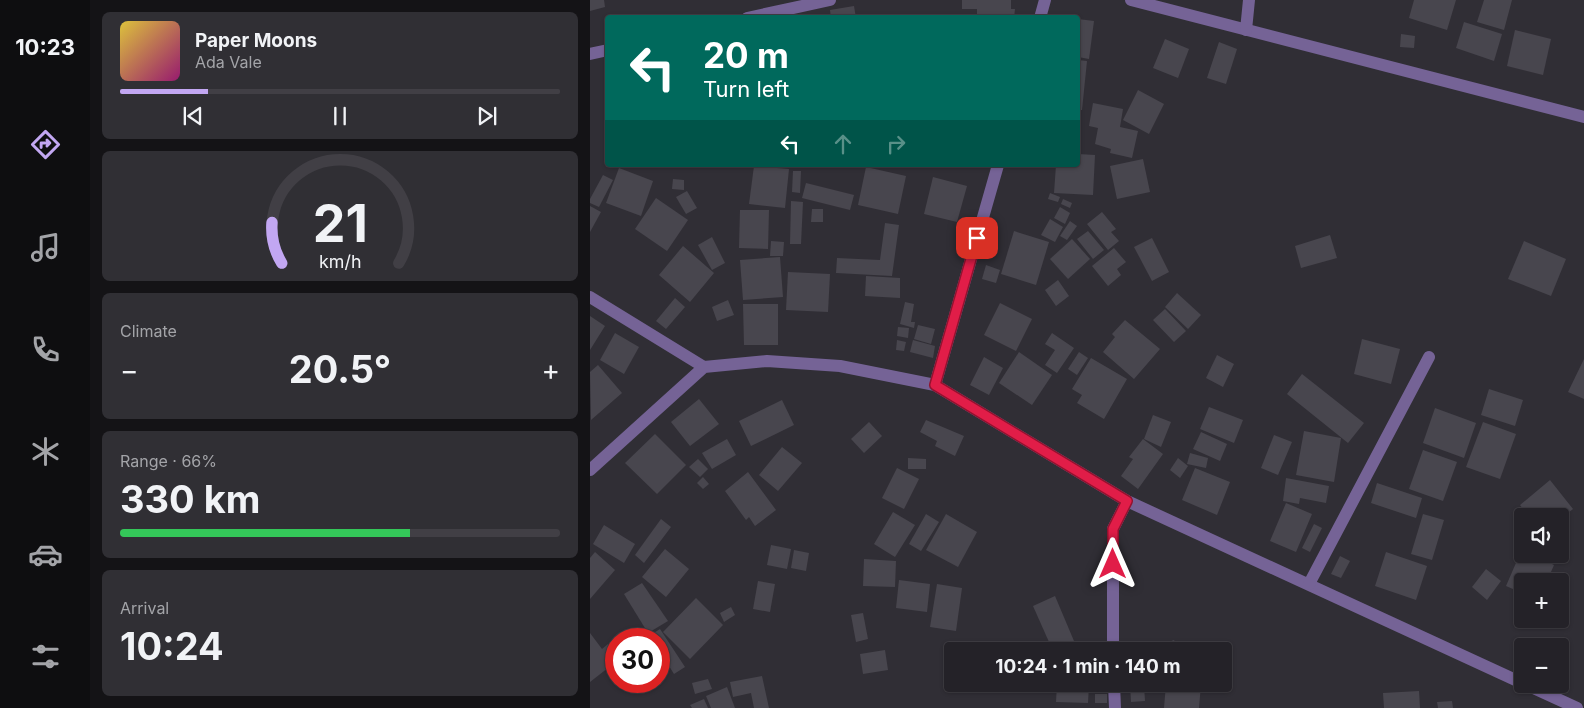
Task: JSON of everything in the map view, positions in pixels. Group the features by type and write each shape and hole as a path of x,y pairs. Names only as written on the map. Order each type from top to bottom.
{"street":[{"path":"761,15 830,0"},
{"path":"1041,15 1045,0"},
{"path":"1131,0 1584,117"},
{"path":"1246,30 1249,0"},
{"path":"590,54 605,51"},
{"path":"935,385 997,167"},
{"path":"590,297 704,367"},
{"path":"1309,584 1429,357"},
{"path":"590,470 704,367 768,361 840,366 935,385 1127,501 1514,678"},
{"path":"1112,642 1113,529 1127,501"},
{"path":"1115,692 1116,708"},
{"path":"1545,693 1577,708"}],"building":[{"path":"590,0 604,0 605,7 590,11"},
{"path":"962,0 1011,0 1011,9 1015,9 1014,15 977,15 977,9 962,9"},
{"path":"1414,0 1456,0 1447,30 1409,18"},
{"path":"1484,0 1512,0 1504,30 1477,22"},
{"path":"854,6 856,15 831,15 830,10"},
{"path":"1080,19 1094,21 1089,59 1080,57"},
{"path":"1464,22 1502,34 1494,61 1456,48"},
{"path":"1515,30 1551,39 1543,75 1507,66"},
{"path":"1401,34 1415,36 1414,48 1400,47"},
{"path":"1165,39 1189,49 1178,78 1153,68"},
{"path":"1219,42 1237,49 1226,84 1207,78"},
{"path":"1080,60 1087,61 1082,110 1080,110"},
{"path":"1138,90 1164,104 1149,134 1123,120"},
{"path":"1093,103 1123,109 1120,127 1138,131 1132,158 1110,153 1111,149 1095,144 1098,128 1089,126"},
{"path":"1080,154 1095,155 1093,195 1054,193 1056,167 1080,167"},
{"path":"1143,159 1150,192 1117,199 1110,166"},
{"path":"754,167 789,169 785,208 749,204"},
{"path":"866,167 906,176 898,214 858,205"},
{"path":"619,168 653,181 641,216 606,203"},
{"path":"793,171 801,171 800,193 792,192"},
{"path":"603,175 613,180 599,207 590,203 590,199"},
{"path":"933,177 967,186 957,222 924,214"},
{"path":"673,179 684,180 684,190 672,189"},
{"path":"806,183 854,195 850,210 802,198"},
{"path":"687,191 697,208 686,214 676,197"},
{"path":"1050,193 1060,197 1058,202 1048,199"},
{"path":"656,198 688,220 667,251 635,229"},
{"path":"1063,199 1072,203 1070,208 1061,204"},
{"path":"791,201 803,202 801,244 790,244"},
{"path":"590,206 601,212 590,232"},
{"path":"1060,207 1070,213 1065,224 1054,218"},
{"path":"812,209 823,209 823,222 811,222"},
{"path":"740,210 769,210 768,249 739,248"},
{"path":"1102,212 1116,229 1111,232 1119,241 1108,250 1087,224"},
{"path":"1050,219 1063,227 1055,242 1041,235"},
{"path":"1070,221 1077,226 1067,240 1060,236"},
{"path":"885,223 899,225 892,276 836,273 837,258 880,260"},
{"path":"1014,231 1049,242 1036,285 1001,274"},
{"path":"1088,231 1104,250 1093,259 1077,239"},
{"path":"1330,235 1337,258 1301,268 1295,246"},
{"path":"712,237 725,263 712,270 698,245"},
{"path":"1152,238 1169,272 1152,281 1134,247"},
{"path":"1072,239 1090,259 1068,279 1050,259"},
{"path":"771,241 784,242 783,256 770,256"},
{"path":"1524,241 1566,259 1551,296 1508,279"},
{"path":"683,246 714,273 690,302 659,275"},
{"path":"1114,248 1126,262 1117,269 1121,275 1108,286 1092,266"},
{"path":"780,257 783,297 743,300 740,260"},
{"path":"986,265 1000,270 996,283 982,279"},
{"path":"788,272 830,274 828,312 786,310"},
{"path":"866,276 900,278 900,298 865,296"},
{"path":"1058,280 1069,296 1056,306 1045,290"},
{"path":"1177,293 1201,315 1188,329 1165,307"},
{"path":"675,298 685,307 666,329 656,321"},
{"path":"728,300 734,315 717,321 712,307"},
{"path":"905,302 914,304 911,322 915,322 914,328 900,324"},
{"path":"1000,303 1032,319 1016,351 984,335"},
{"path":"743,304 778,304 778,345 744,345"},
{"path":"1165,309 1186,331 1174,342 1153,320"},
{"path":"590,316 605,326 590,350"},
{"path":"1125,320 1160,349 1134,379 1103,352 1115,337 1112,334"},
{"path":"918,325 935,329 931,344 914,339"},
{"path":"898,327 909,328 908,338 897,336"},
{"path":"615,333 639,347 624,374 600,360"},
{"path":"1052,333 1074,348 1057,373 1045,365 1055,350 1045,344"},
{"path":"1362,339 1400,349 1391,384 1354,374"},
{"path":"897,340 906,342 904,351 896,350"},
{"path":"913,340 935,346 933,358 910,352"},
{"path":"1019,352 1052,375 1032,405 999,383"},
{"path":"1079,352 1088,358 1077,375 1068,369"},
{"path":"1217,355 1234,364 1223,387 1206,378"},
{"path":"984,357 1003,368 989,395 970,385"},
{"path":"1091,358 1127,379 1104,419 1077,403 1082,395 1072,389"},
{"path":"1584,359 1584,399 1568,392"},
{"path":"598,365 622,393 591,420 590,372"},
{"path":"1302,374 1364,423 1348,443 1287,394"},
{"path":"1489,389 1523,400 1515,426 1481,415"},
{"path":"699,399 719,424 690,446 671,422"},
{"path":"782,400 794,425 751,446 739,421"},
{"path":"1209,407 1243,420 1234,443 1200,429"},
{"path":"1435,408 1476,423 1464,458 1423,443"},
{"path":"1153,415 1171,422 1161,447 1144,439"},
{"path":"926,420 964,436 955,456 935,446 937,441 920,432"},
{"path":"869,422 882,436 864,453 851,439"},
{"path":"1483,422 1516,434 1500,479 1466,467"},
{"path":"1304,431 1341,438 1334,482 1296,475"},
{"path":"1201,432 1227,444 1220,461 1193,449"},
{"path":"655,434 686,465 657,494 625,463"},
{"path":"1274,435 1292,442 1278,475 1261,468"},
{"path":"727,439 736,455 712,469 702,453"},
{"path":"1143,439 1163,454 1138,489 1121,476 1133,459 1129,457"},
{"path":"782,447 802,463 778,491 759,475"},
{"path":"1423,450 1457,462 1443,501 1409,489"},
{"path":"1190,453 1208,458 1206,468 1187,464"},
{"path":"908,458 926,459 926,469 908,469"},
{"path":"1178,458 1188,466 1180,478 1170,470"},
{"path":"698,459 708,469 700,477 689,467"},
{"path":"897,468 919,479 904,509 882,498"},
{"path":"1195,468 1230,482 1217,515 1182,500"},
{"path":"748,472 776,510 755,526 749,517 746,520 725,491"},
{"path":"703,477 709,484 703,489 697,483"},
{"path":"1286,478 1329,486 1326,503 1300,498 1299,504 1283,501"},
{"path":"1550,480 1573,509 1569,512 1569,508 1522,508 1520,505"},
{"path":"1377,483 1422,498 1416,518 1371,503"},
{"path":"1286,503 1312,514 1296,552 1270,541"},
{"path":"893,512 915,525 895,557 874,544"},
{"path":"926,514 939,522 921,551 909,544"},
{"path":"946,514 977,532 958,567 926,550"},
{"path":"1423,514 1444,520 1432,560 1411,554"},
{"path":"661,519 671,527 644,563 635,555"},
{"path":"1314,524 1322,528 1310,552 1302,548"},
{"path":"604,525 635,544 624,563 593,544"},
{"path":"771,545 791,549 787,569 767,565"},
{"path":"665,549 689,569 666,597 642,577"},
{"path":"794,550 809,553 806,571 791,568"},
{"path":"595,552 615,570 590,599 590,558"},
{"path":"1386,552 1427,566 1416,600 1375,586"},
{"path":"1340,556 1350,561 1341,578 1331,574"},
{"path":"864,559 896,561 895,587 863,586"},
{"path":"1516,563 1550,563 1554,565 1550,573 1514,573 1514,590 1506,586"},
{"path":"1486,569 1501,581 1487,600 1472,587"},
{"path":"899,580 930,584 927,612 896,608"},
{"path":"758,581 775,584 770,612 753,609"},
{"path":"642,583 668,621 656,628 645,628 624,594"},
{"path":"937,584 962,588 956,631 930,627"},
{"path":"1055,596 1074,641 1049,642 1033,606"},
{"path":"696,598 723,625 690,659 670,639 670,628 667,628"},
{"path":"731,607 735,615 724,622 720,613"},
{"path":"863,613 868,639 856,642 851,615"},
{"path":"590,633 602,649 605,646 605,670 590,682"},
{"path":"670,644 685,667 674,674 670,668"},
{"path":"885,650 888,670 863,674 860,654"},
{"path":"762,676 769,708 754,708 751,693 733,697 730,682"},
{"path":"708,679 712,689 695,694 692,683"},
{"path":"727,687 735,708 711,708 706,696"},
{"path":"1419,691 1420,708 1384,708 1383,693"},
{"path":"1057,692 1089,692 1088,703 1056,702"},
{"path":"1130,692 1144,692 1145,701 1131,702"},
{"path":"1165,692 1200,692 1199,708 1164,708"},
{"path":"1095,694 1107,694 1107,703 1095,703"},
{"path":"704,699 708,708 692,708 690,705"},
{"path":"1452,701 1453,708 1438,708 1437,702"}],"route":[{"path":"977,238 935,385 1127,501 1113,529 1113,564"}]}
